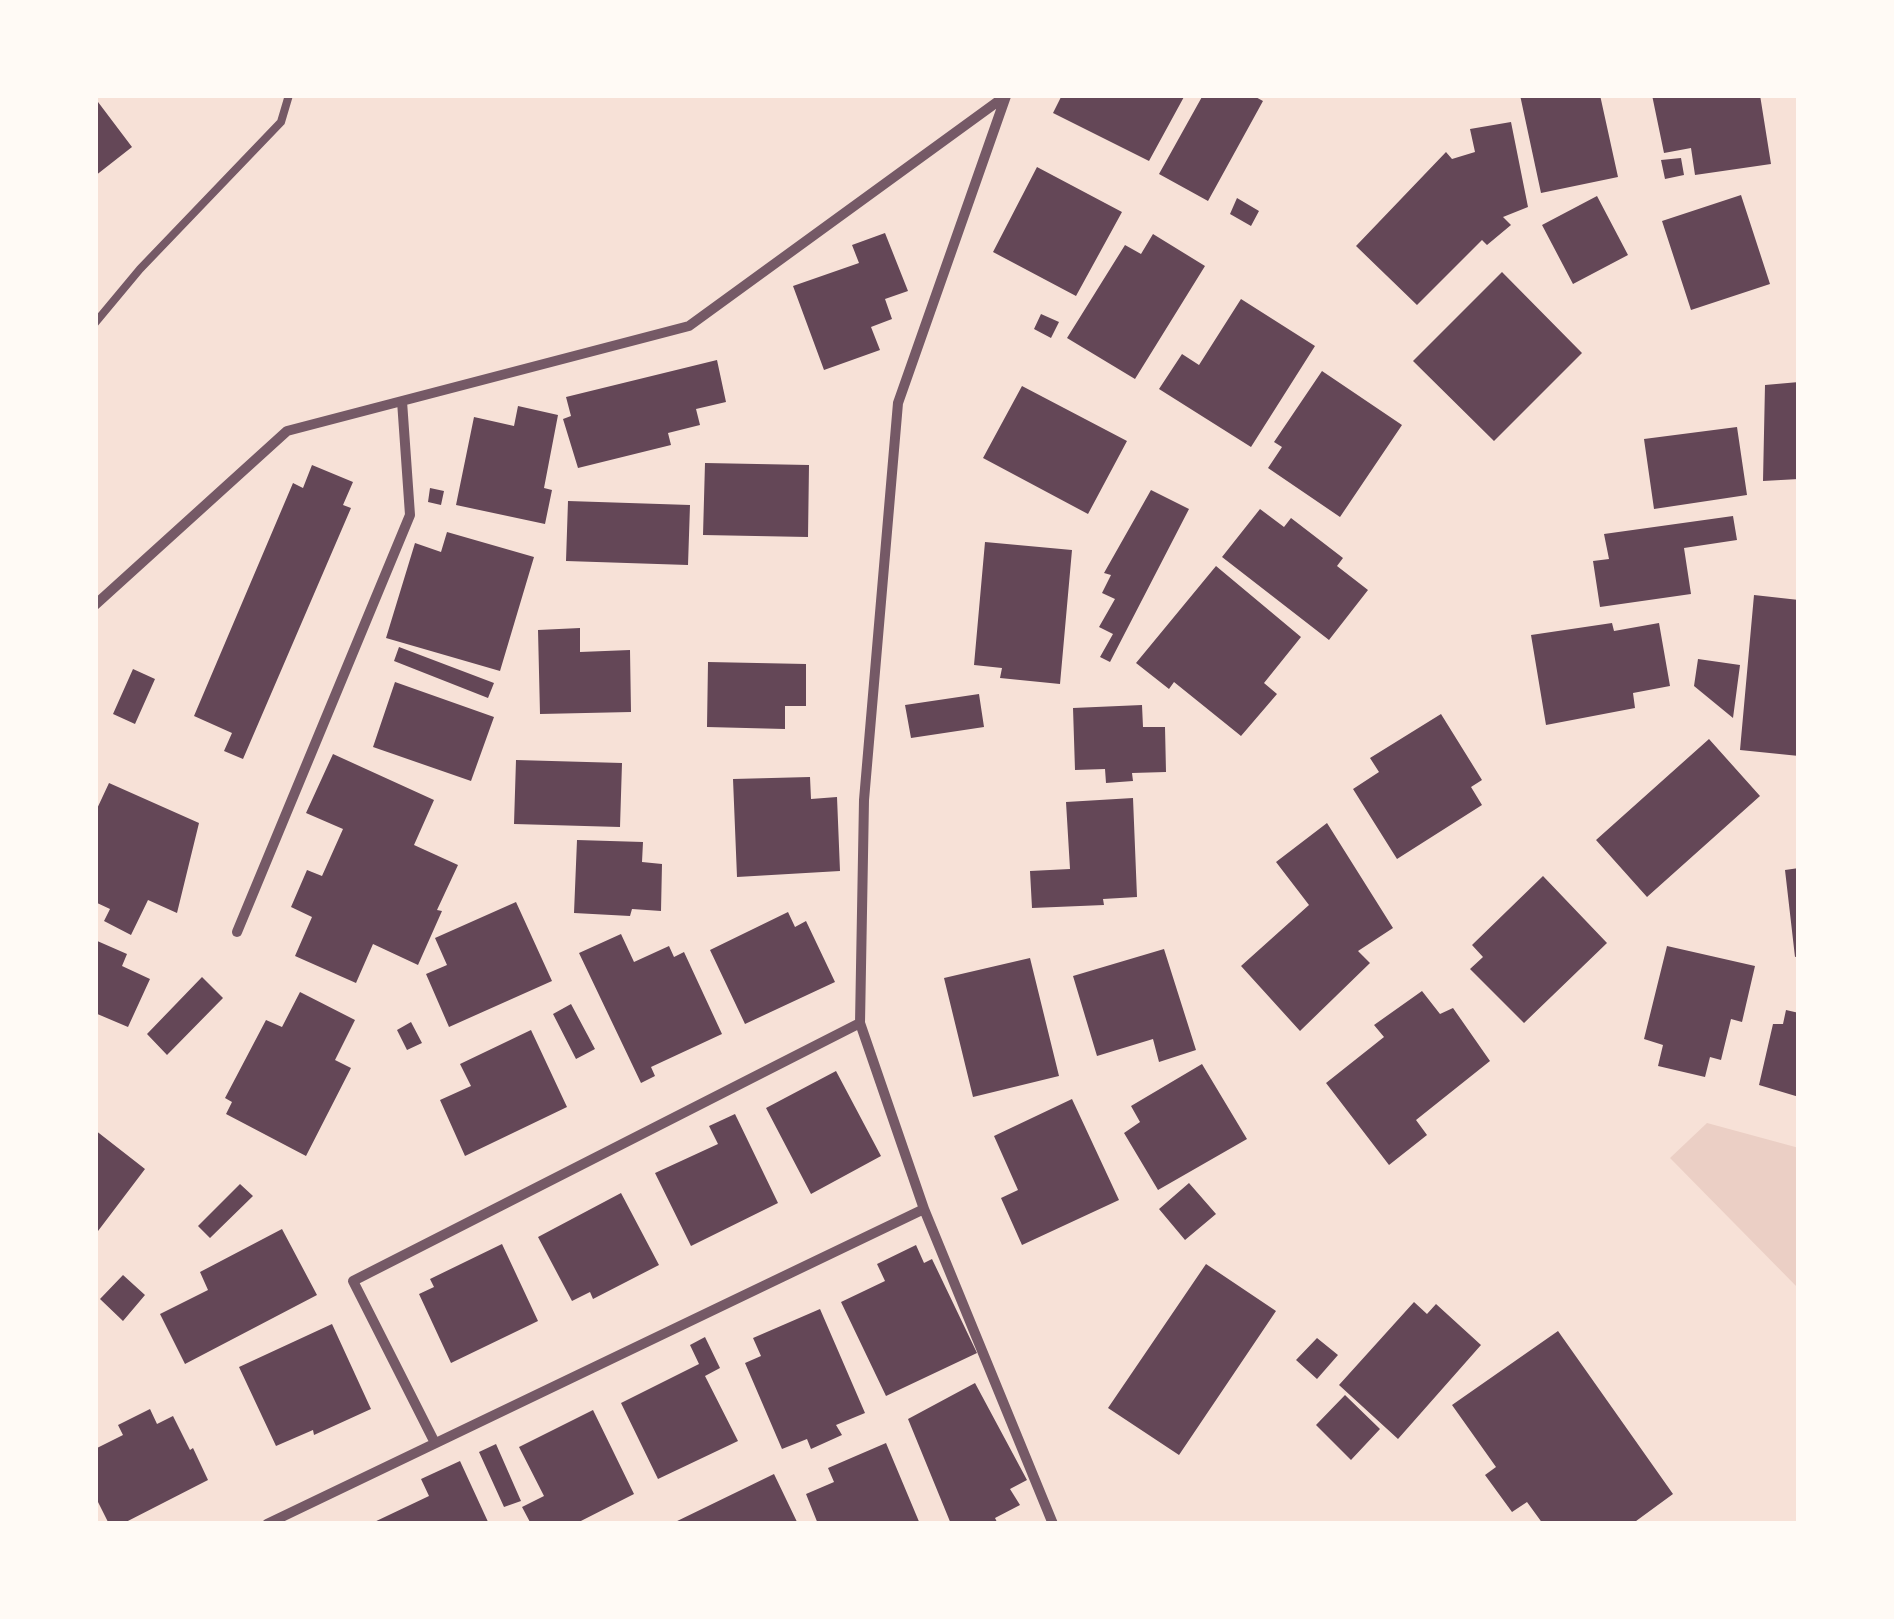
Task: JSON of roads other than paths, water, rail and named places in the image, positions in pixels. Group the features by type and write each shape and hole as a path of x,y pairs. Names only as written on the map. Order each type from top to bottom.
{"street":[{"path":"95,605 286,431 688,326 1006,96"},
{"path":"1006,96 898,403 864,800 860,1023 924,1209 1053,1524"},
{"path":"237,932 410,514 402,401"},
{"path":"435,1443 353,1281 860,1023"},
{"path":"268,1524 924,1209"}],"lane":[{"path":"95,323 281,122 289,95"}]}
